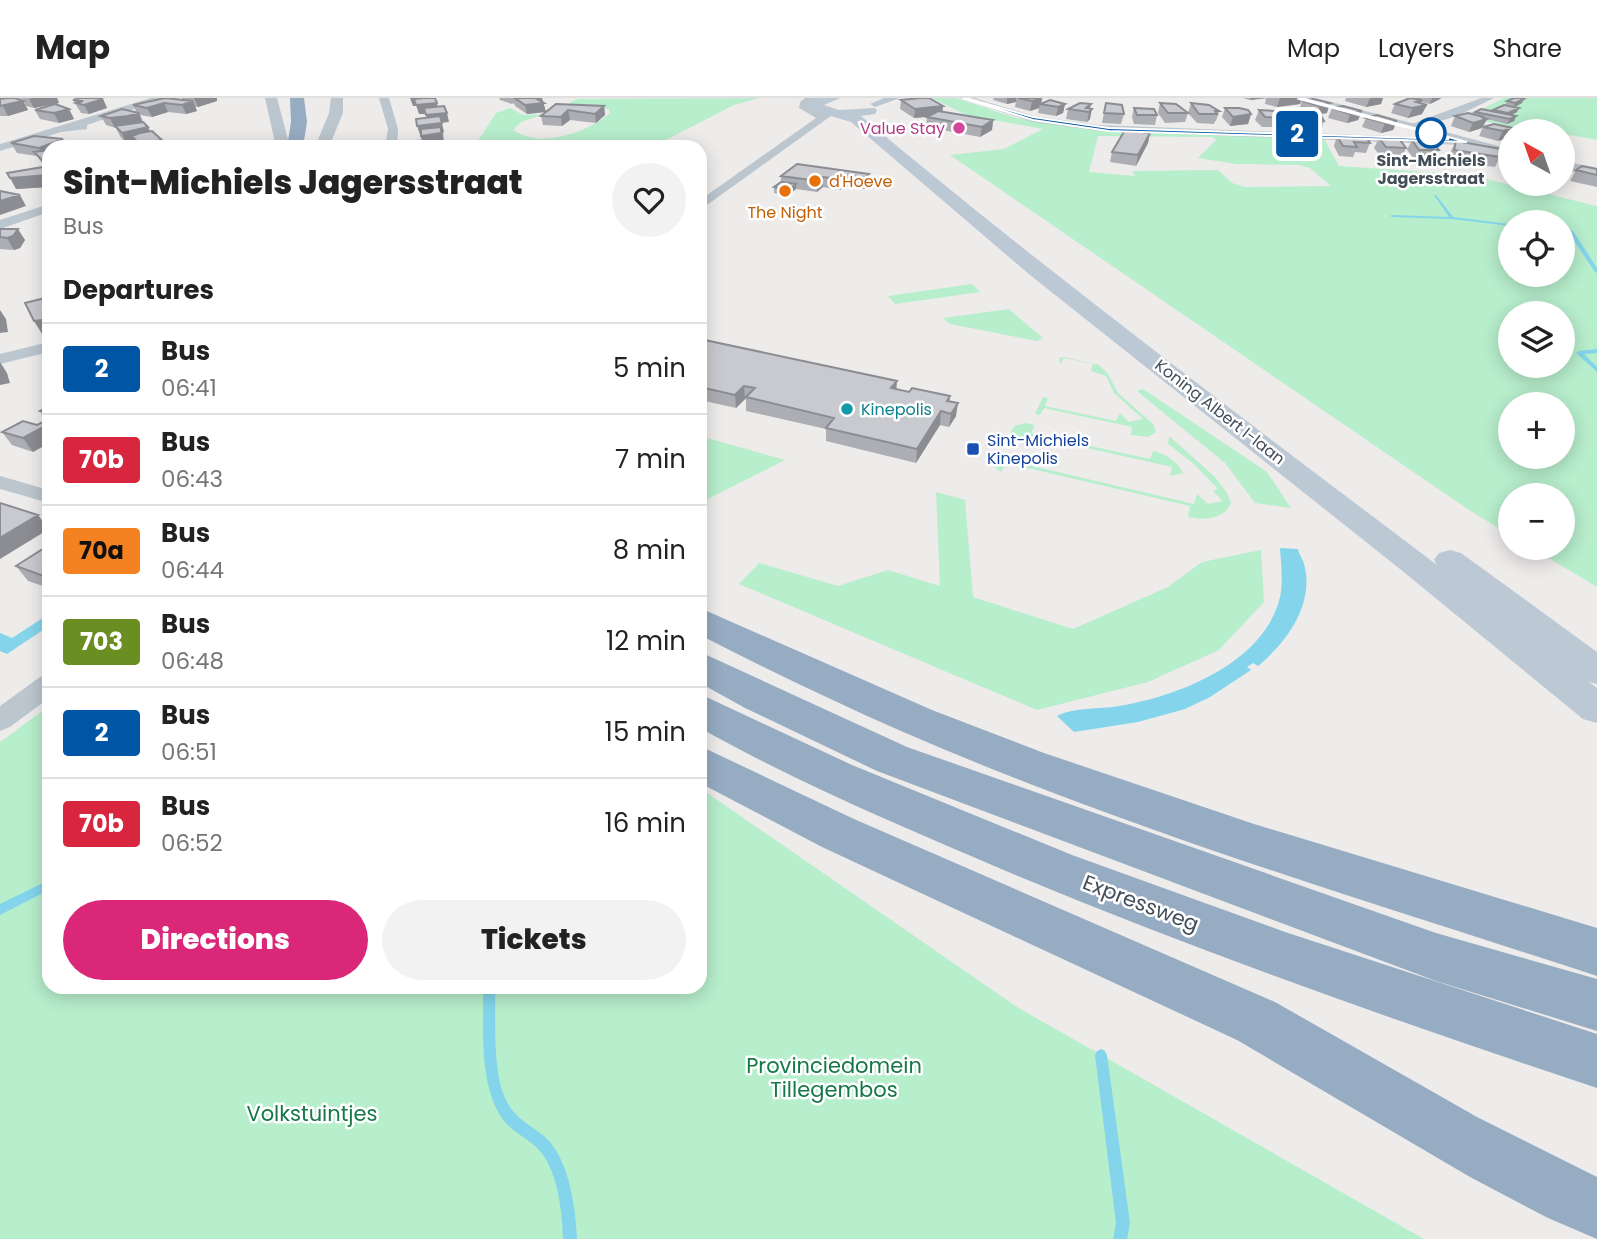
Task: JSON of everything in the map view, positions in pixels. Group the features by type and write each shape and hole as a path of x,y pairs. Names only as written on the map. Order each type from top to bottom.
{"highway":[{"path":"296,140 299,122 297,98"},
{"path":"317,140 320,115"},
{"path":"707,624 768,656 913,721 1013,760 1147,808 1597,951"},
{"path":"707,670 759,698 892,759 1436,957 1597,1006"},
{"name":"Expressweg","path":"707,712 868,793 1071,877 1271,952 1597,1060"},
{"path":"707,767 838,833 1255,1021 1314,1052 1431,1124 1505,1164 1597,1208"}],"main road":[{"name":"Koning Albert I-laan","path":"845,104 1335,472"},
{"name":"Koning Albert I-laan","path":"845,104 856,119 1073,297 1597,709"},
{"path":"1434,548 1597,671"}],"street":[{"path":"0,104 27,98"},
{"path":"271,98 281,140"},
{"path":"325,140 336,113 337,98"},
{"path":"384,98 393,129 392,140"},
{"path":"707,201 845,104 895,98"},
{"path":"964,98 1033,119 1109,129 1464,142"},
{"path":"1301,98 1498,150"},
{"path":"1409,127 1453,114 1489,98"},
{"path":"61,133 87,135 85,129 165,99"},
{"path":"0,148 61,133 165,99"},
{"path":"1575,168 1597,173"},
{"path":"0,225 42,210"},
{"path":"0,359 42,349"},
{"path":"0,482 42,496"},
{"path":"0,720 42,689"}],"green space":[{"path":"759,98 734,105 666,140 479,140 496,113 510,108 523,115 545,114 521,122 513,130 536,138 576,132 610,113 609,109 579,107 569,103 577,99"},
{"path":"932,98 956,98 1016,118 1076,128 1324,139 1339,166 1470,175 1498,182 1498,196 1556,196 1597,206 1597,587 1552,560 1575,560 1575,483 1498,483 1498,528 950,155 1004,149 1043,129 966,115","holes":["1098,136 1213,137 1216,140 1198,158 1237,164 1299,165 1310,168 1331,186 1245,187 1232,183 1218,170 1132,171 1135,176 1089,172"]},
{"path":"1504,98 1597,98 1597,140 1575,136 1575,119 1498,119 1498,125 1466,117"},
{"path":"972,284 980,292 895,304 888,296"},
{"path":"1009,309 1043,338 1037,341 950,324 943,318"},
{"path":"1064,357 1099,365 1108,374 1118,393 1154,425 1156,432 1148,437 1131,435 1132,427 1044,408 1040,415 1035,414 1043,397 1048,398 1045,406 1116,421 1120,413 1129,422 1143,419 1114,393 1106,376 1091,371 1093,364 1064,358 1060,364 1059,358"},
{"path":"1143,389 1267,472 1291,508 1255,503 1225,463 1137,391"},
{"path":"1026,423 1035,425 1031,433 1150,459 1153,451 1158,452 1174,462 1183,473 1170,476 1172,467 1025,434 1020,443 1010,434 1014,426"},
{"path":"1169,436 1215,477 1227,493 1231,503 1224,513 1207,518 1188,517 1190,506 1006,463 1001,472 991,464 994,457 1194,504 1197,494 1208,504 1223,501 1213,491 1218,489 1194,464 1168,444"},
{"path":"707,438 785,460 707,499"},
{"path":"936,492 965,500 973,597 1073,629 1168,587 1202,562 1261,550 1264,602 1219,650 1148,682 1037,710 739,584 759,563 838,586 888,570 940,586"},
{"name":"Provinciedomein Tillegembos","path":"42,711 42,994 707,994 707,793 1017,1007 1424,1239 0,1239 0,742"}],"water":[{"path":"1280,548 1298,549 1304,564 1306,593 1302,608 1288,634 1258,666 1253,663 1247,667 1251,670 1210,697 1185,709 1138,722 1074,732 1057,716 1073,711 1125,705 1171,693 1217,672 1237,658 1255,642 1270,623 1279,601 1282,581"},
{"path":"42,619 42,631 7,654 0,651 0,633 12,638"}],"building":[{"path":"165,98 193,101 182,105 164,103 147,108 133,105"},
{"path":"435,98 437,103 416,105 414,99"},
{"path":"515,98 535,98 544,103 525,105"},
{"path":"929,98 943,106 915,109 901,100"},
{"path":"1018,98 1042,98 1032,101"},
{"path":"1410,98 1422,100 1416,102 1427,105 1412,108 1395,104"},
{"path":"1514,98 1524,99 1515,103 1507,101"},
{"path":"0,99 23,101 0,106"},
{"path":"103,99 84,105 76,103 83,101 73,100"},
{"path":"1313,99 1330,103 1320,106 1302,101"},
{"path":"1050,100 1065,104 1058,107 1040,104"},
{"path":"1080,103 1091,104 1086,108 1092,109 1089,112 1068,109"},
{"path":"1106,103 1122,105 1124,114 1104,113"},
{"path":"1160,103 1176,104 1188,113 1168,113"},
{"path":"1191,103 1209,105 1219,111 1215,111 1217,114 1199,114"},
{"path":"55,104 69,109 54,113 35,110"},
{"path":"556,104 604,106 595,114 568,110 561,117 541,116"},
{"path":"1504,105 1519,108 1508,113 1493,110"},
{"path":"444,106 447,113 426,115 424,108"},
{"path":"1343,106 1362,111 1350,114 1332,108"},
{"path":"1134,108 1154,109 1157,115 1137,115"},
{"path":"1225,108 1248,110 1251,114 1233,117"},
{"path":"122,109 139,113 110,118 101,116"},
{"path":"1481,109 1516,116 1510,119 1475,112"},
{"path":"1259,110 1275,111 1283,118 1265,117"},
{"path":"938,111 993,120 982,127 927,117"},
{"path":"1468,113 1487,119 1473,123 1455,116"},
{"path":"1297,114 1321,115 1324,121 1300,119"},
{"path":"1377,115 1397,121 1385,123 1366,118"},
{"path":"440,116 442,123 417,126 416,119"},
{"path":"143,122 148,127 122,133 115,126"},
{"path":"1494,124 1498,125 1498,130 1483,127"},
{"path":"441,127 441,133 421,136 421,129"},
{"path":"1125,130 1150,133 1138,155 1112,152"},
{"path":"152,131 162,140 136,140 132,136"},
{"path":"34,136 63,139 42,140 42,147 39,148 11,143"},
{"path":"1337,136 1366,137 1370,143 1354,142 1357,147 1343,146"},
{"path":"1379,138 1399,139 1406,148 1386,147"},
{"path":"1412,140 1432,141 1439,150 1419,150"},
{"path":"1456,141 1498,148 1498,157 1454,150"},
{"path":"42,151 42,160 34,152"},
{"path":"797,164 869,174 865,178 845,175 840,179 823,177 818,181 781,176"},
{"path":"1582,166 1597,169 1597,175 1576,170"},
{"path":"42,167 42,176 10,178 7,173"},
{"path":"781,182 796,184 789,190 774,187"},
{"path":"0,191 20,195 0,201"},
{"path":"0,229 18,229 13,236 7,238 0,237"},
{"path":"42,299 42,320 34,321 25,303"},
{"name":"Kinepolis","path":"707,340 897,381 891,388 909,392 912,388 950,396 947,401 958,403 951,414 941,411 917,449 826,428 834,418 746,397 755,388 744,386 735,395 707,389"},
{"path":"23,421 37,425 42,422 42,428 23,438 2,432"},
{"path":"0,503 38,515 0,538"},
{"path":"42,549 42,575 16,566"}],"waterway":[{"path":"1435,196 1452,218"},
{"path":"1392,216 1452,218"},
{"path":"1452,218 1498,224"},
{"path":"1575,238 1597,272"},
{"path":"1597,351 1579,353 1597,370"},
{"path":"0,910 42,889"},
{"path":"489,994 490,1047 497,1093 510,1119 549,1151 566,1203 570,1239"},
{"path":"1101,1055 1123,1223 1120,1239"}],"bus line":[{"name":"2","path":"964,98 1033,119 1109,129 1464,142 1301,98"}],"place":[{"name":"Value Stay","path":"959,128"},
{"name":"Sint-Michiels Jagersstraat","path":"1431,133"},
{"name":"d'Hoeve","path":"815,181"},
{"name":"The Night","path":"785,191"},
{"name":"Kinepolis","path":"847,409"},
{"name":"Sint-Michiels Kinepolis","path":"973,449"}],"park label":[{"name":"Volkstuintjes","path":"312,1113"}]}
